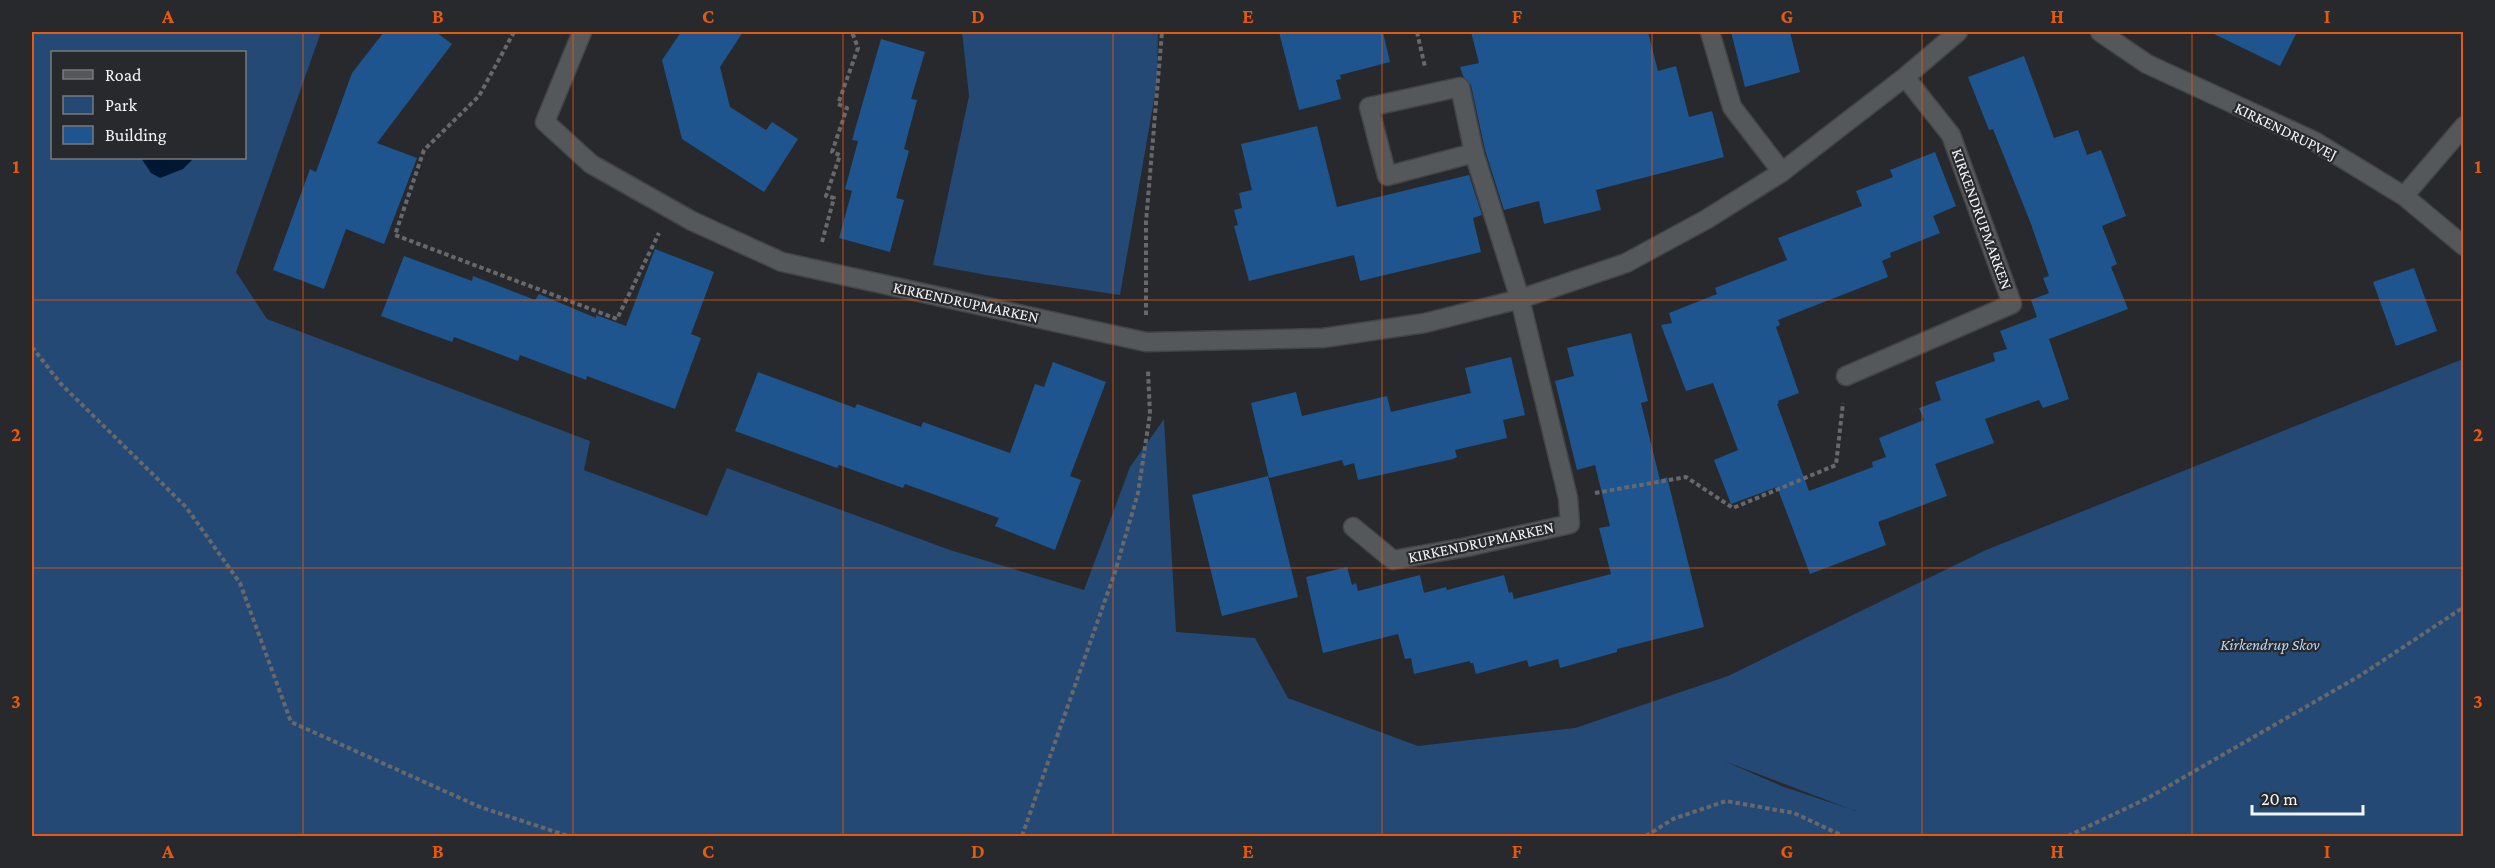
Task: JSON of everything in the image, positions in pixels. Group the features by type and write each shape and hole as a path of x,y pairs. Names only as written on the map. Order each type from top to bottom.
{"street":[{"name":"KIRKENDRUPMARKEN","path":"582,32 545,122 590,163 671,209 782,262 1146,342 1323,338 1425,323 1520,299 1626,263 1707,219 1782,172 1905,77 1958,32"},
{"path":"1710,32 1731,107 1782,172"},
{"name":"KIRKENDRUPVEJ","path":"2100,32 2147,64 2313,141 2404,196 2463,246"},
{"name":"KIRKENDRUPMARKEN","path":"1846,376 2012,304 1951,135 1905,77"},
{"name":"KIRKENDRUPMARKEN","path":"1353,527 1393,560 1467,547 1570,524 1568,498 1520,299 1474,153 1460,87 1369,107 1387,176 1474,153"},
{"path":"2404,196 2463,126"}],"path":[{"path":"514,32 479,96 424,150 395,235 616,319 671,209"},
{"path":"815,269 834,198 826,196 840,155 832,152 847,108 838,104 858,48 852,32"},
{"path":"1022,837 1116,572 1138,494 1150,414 1146,342 1146,222 1162,32"},
{"path":"1417,32 1432,94"},
{"path":"32,347 61,384 186,507 240,584 291,722 480,807 568,837"},
{"path":"1568,498 1686,477 1733,508 1836,465 1846,376"},
{"path":"2068,837 2148,798 2361,675 2463,607"},
{"path":"1646,837 1673,819 1726,801 1794,813 1843,837"}],"green space":[{"name":"Kirkendrup Skov","path":"32,32 321,32 236,272 267,319 590,441 584,470 707,516 727,468 950,550 1084,590 1130,467 1164,419 1176,632 1255,638 1288,698 1418,746 1575,728 1728,676 1986,550 2463,359 2463,836 32,836","holes":["1724,761 1848,808 1784,787"]},
{"path":"962,32 1158,32 1157,83 1120,295 933,265 969,96"}],"shaded area":[{"path":"142,159 193,159 183,169 160,178 151,173"}],"building":[{"path":"384,32 436,32 452,44 377,143 417,158 384,244 346,229 324,289 273,270 310,169 316,172 352,73"},
{"path":"681,32 743,32 720,67 730,107 766,130 772,122 798,139 764,192 682,139 662,60"},
{"path":"1279,32 1383,32 1390,62 1340,75 1341,79 1336,80 1341,99 1299,110"},
{"path":"1471,32 1648,32 1658,71 1676,66 1689,117 1712,111 1724,157 1596,190 1601,210 1544,224 1539,201 1504,210 1485,150 1471,85 1463,76 1460,67 1479,63"},
{"path":"1731,32 1790,32 1800,72 1745,87"},
{"path":"2210,32 2297,32 2280,66"},
{"path":"881,39 925,52 911,99 917,100 904,149 909,151 896,198 904,200 890,252 839,238 852,191 845,189 858,141 852,140"},
{"path":"2024,56 2054,138 2078,130 2087,155 2101,150 2126,216 2102,226 2117,264 2111,267 2128,309 2049,339 2069,399 2043,408 2039,400 1985,419 1994,443 1935,464 1947,496 1878,522 1886,545 1810,574 1777,487 1731,504 1714,460 1738,450 1713,383 1686,391 1661,325 1672,323 1669,313 1717,294 1715,288 1787,260 1778,238 1862,206 1856,191 1893,177 1890,170 1935,152 1956,206 1933,216 1940,233 1890,253 1891,257 1882,261 1888,277 1778,320 1780,325 1776,327 1799,393 1778,401 1777,404 1809,491 1873,467 1872,462 1886,457 1879,438 1924,420 1919,408 1941,400 1935,382 1995,361 1993,353 2007,349 2000,331 2037,317 2031,300 2049,293 2043,278 2049,276 2031,224 1993,129 1989,130 1968,77"},
{"path":"1317,126 1337,207 1469,175 1482,215 1473,218 1481,252 1360,281 1354,255 1249,281 1234,226 1238,225 1234,210 1242,208 1239,193 1252,190 1241,144"},
{"path":"655,249 714,272 691,334 701,338 675,409 587,376 586,380 520,355 518,361 454,337 452,342 381,316 404,256 472,281 473,276 535,300 539,294 596,318 596,315 626,326"},
{"path":"2414,268 2437,331 2396,346 2373,282"},
{"path":"1631,333 1648,401 1641,403 1660,480 1667,477 1704,627 1617,649 1617,652 1560,668 1558,659 1529,667 1527,660 1476,674 1473,663 1470,661 1414,674 1411,658 1405,659 1398,634 1323,653 1306,577 1347,567 1352,585 1356,583 1358,591 1420,575 1424,593 1446,587 1447,590 1504,575 1509,593 1512,592 1514,599 1611,574 1599,528 1610,526 1595,465 1577,470 1555,381 1574,376 1567,348"},
{"path":"1511,357 1525,415 1503,420 1507,438 1455,450 1457,457 1453,459 1358,480 1354,463 1344,466 1342,460 1269,478 1251,403 1296,392 1302,416 1387,396 1391,412 1471,393 1465,368"},
{"path":"1053,362 1106,382 1070,476 1081,480 1055,550 995,526 999,518 905,484 903,488 839,465 837,468 735,431 758,372 855,408 857,404 921,427 923,422 1010,453 1035,384 1044,387"},
{"path":"1268,476 1298,597 1222,616 1192,495"}]}
